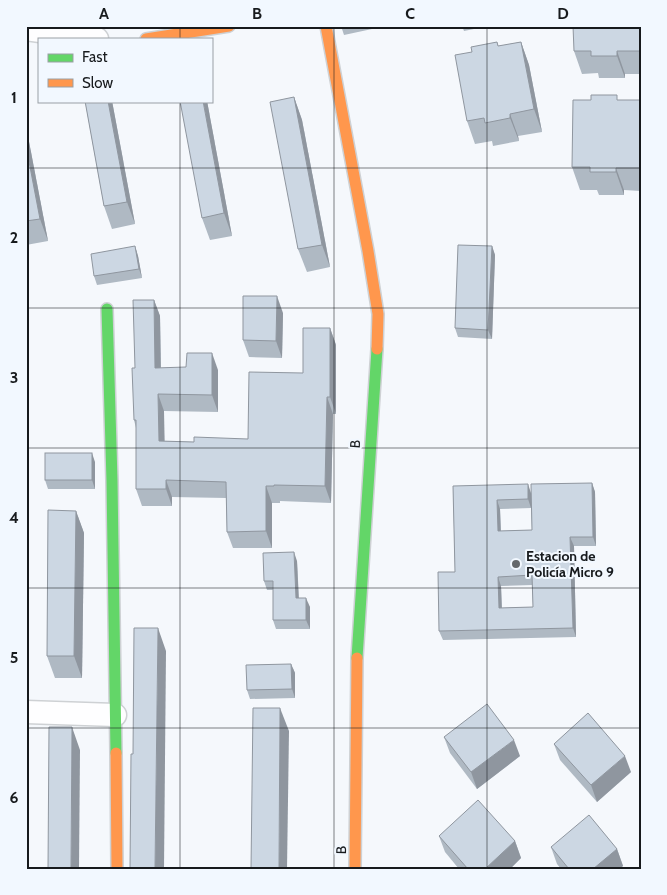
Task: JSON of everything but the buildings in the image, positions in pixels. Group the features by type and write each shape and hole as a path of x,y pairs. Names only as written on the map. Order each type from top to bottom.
{"street":[{"path":"152,38 229,26"},
{"name":"B","path":"326,26 378,314 357,658 355,869"},
{"path":"26,29 90,38"},
{"path":"107,309 112,481 117,869"},
{"path":"26,712 116,715"}],"traffic: fast":[{"path":"107,309 112,481 116,753"},
{"path":"357,658 377,349"}],"traffic: slow":[{"path":"152,38 229,26"},
{"path":"326,26 378,314 377,349"},
{"path":"355,869 357,658"},
{"path":"116,753 117,869"}],"place":[{"name":"Estacion de Policía Micro 9","path":"516,564"}]}
